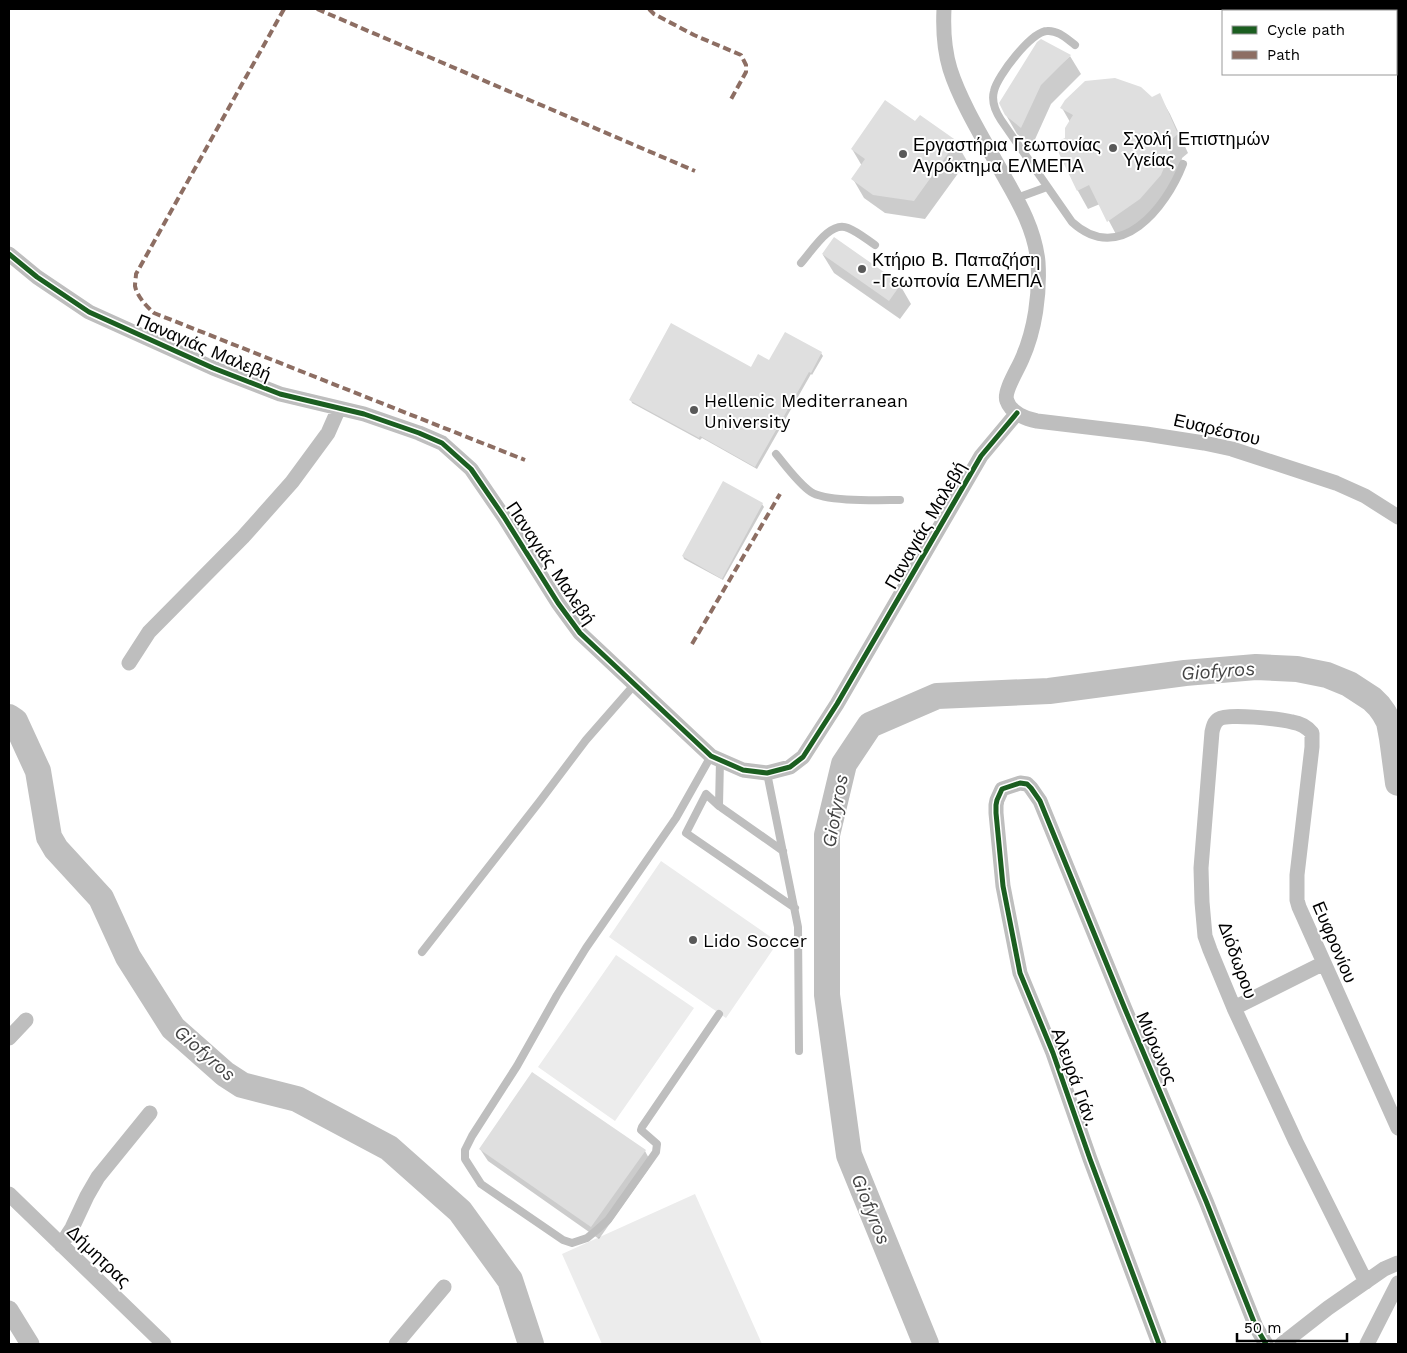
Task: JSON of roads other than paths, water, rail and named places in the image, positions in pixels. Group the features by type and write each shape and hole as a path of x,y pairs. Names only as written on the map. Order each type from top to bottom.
{"street":[{"path":"944,9 944,39 951,72 973,120 1017,198 1027,220 1038,262 1038,296 1030,339 1008,389 1006,398 1017,413"},
{"name":"Παναγιάς Μαλεβή","path":"9,254 37,277 89,312 213,368 280,394 364,414 419,432 442,443 471,469 558,602 580,632 715,758 744,770 767,773 790,767 802,757 837,704 981,456 1017,413"},
{"path":"129,663 149,632 243,537 292,482 328,433 340,408"},
{"name":"Ευαρέστου","path":"1017,413 1038,422 1186,440 1232,449 1336,483 1365,496 1398,517"},
{"name":"Διόδωρου","path":"1310,730 1298,723 1287,720 1232,716 1219,718 1213,727 1201,868 1205,936 1234,1008 1296,1142 1366,1282"},
{"name":"Ευφρονίου","path":"1310,730 1313,737 1297,875 1297,900 1398,1128"},
{"name":"Μύρωνος","path":"1007,787 1020,783 1027,784 1036,793 1040,801 1206,1201 1249,1310 1259,1334 1266,1344"},
{"name":"Αλευρά Γιάν.","path":"1007,787 1000,792 996,813 1003,886 1020,973 1053,1053 1090,1159 1159,1344"},
{"path":"1234,1008 1324,964"},
{"path":"9,1038 26,1020"},
{"path":"61,1245 72,1228 98,1177 150,1113"},
{"name":"Δήμητρας","path":"9,1194 164,1344"},
{"path":"1282,1344 1328,1308 1384,1269 1398,1262"},
{"path":"1367,1344 1398,1283"},
{"path":"396,1344 444,1287"},
{"path":"9,1310 30,1344"}],"lane":[{"path":"1074,45 1053,31 1043,31 1037,34 1009,64 998,79 993,92 996,111 1068,218 1081,231 1088,234 1103,238 1124,235 1145,221 1171,192 1183,164"},
{"path":"1017,198 1047,187"},
{"path":"802,263 828,231 837,227 847,227 875,245"},
{"path":"776,454 806,488 817,495 829,498 900,500"},
{"path":"422,952 586,740 635,684"},
{"path":"715,758 719,806"},
{"path":"715,758 586,948 517,1066 472,1136 465,1150 465,1160 471,1171 481,1184 563,1240 572,1243 586,1238 608,1220 656,1152 657,1144 644,1133 642,1127 719,1014"},
{"path":"767,773 798,927 799,1052"},
{"path":"783,851 719,806 706,794 686,833 795,908"}],"waterway":[{"name":"Giofyros","path":"926,1344 849,1155 827,995 827,835 844,764 870,725 937,696 1049,691 1185,673 1256,667 1297,669 1327,675 1349,684 1372,699 1379,706 1389,722 1398,783"},
{"name":"Giofyros","path":"9,717 15,721 38,771 49,837 56,849 101,898 128,957 173,1028 225,1074 242,1085 297,1099 389,1148 460,1211 510,1280 531,1344"}],"place":[{"name":"Σχολή Επιστημών Υγείας","path":"1113,148"},
{"name":"Εργαστήρια Γεωπονίας Αγρόκτημα ΕΛΜΕΠΑ","path":"903,154"},
{"name":"Κτήριο Β. Παπαζήση -Γεωπονία ΕΛΜΕΠΑ","path":"862,269"},
{"name":"Hellenic Mediterranean University","path":"694,410"},
{"name":"Lido Soccer","path":"693,940"}]}
